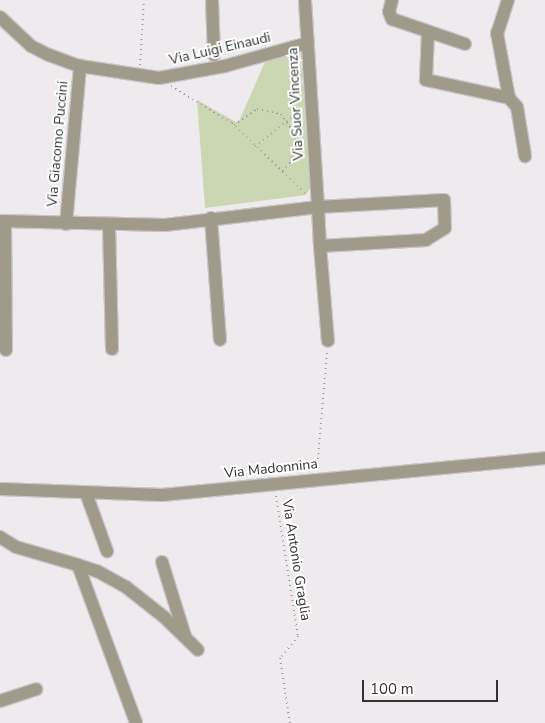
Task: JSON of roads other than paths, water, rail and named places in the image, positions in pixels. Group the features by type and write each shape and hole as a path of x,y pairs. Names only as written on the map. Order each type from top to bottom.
{"street":[{"path":"212,0 214,55"},
{"name":"Via Suor Vincenza","path":"305,0 320,246 328,341"},
{"path":"392,0 390,17 465,44"},
{"path":"508,0 497,34 509,98 517,107 525,156"},
{"name":"Via Luigi Einaudi","path":"0,17 31,46 80,66 159,78 225,66 308,44"},
{"path":"428,32 426,80 509,98"},
{"name":"Via Giacomo Puccini","path":"66,224 80,66"},
{"path":"6,350 2,221 165,225 211,218 318,207 444,200 445,228 426,240 320,246"},
{"path":"211,218 220,340"},
{"path":"109,224 112,348"},
{"name":"Via Madonnina","path":"0,488 162,495 545,458"},
{"path":"86,492 107,551"},
{"path":"0,537 16,547 97,571 126,586 198,650"},
{"path":"162,562 186,638"},
{"path":"78,565 136,723"},
{"path":"0,701 36,689"}]}
